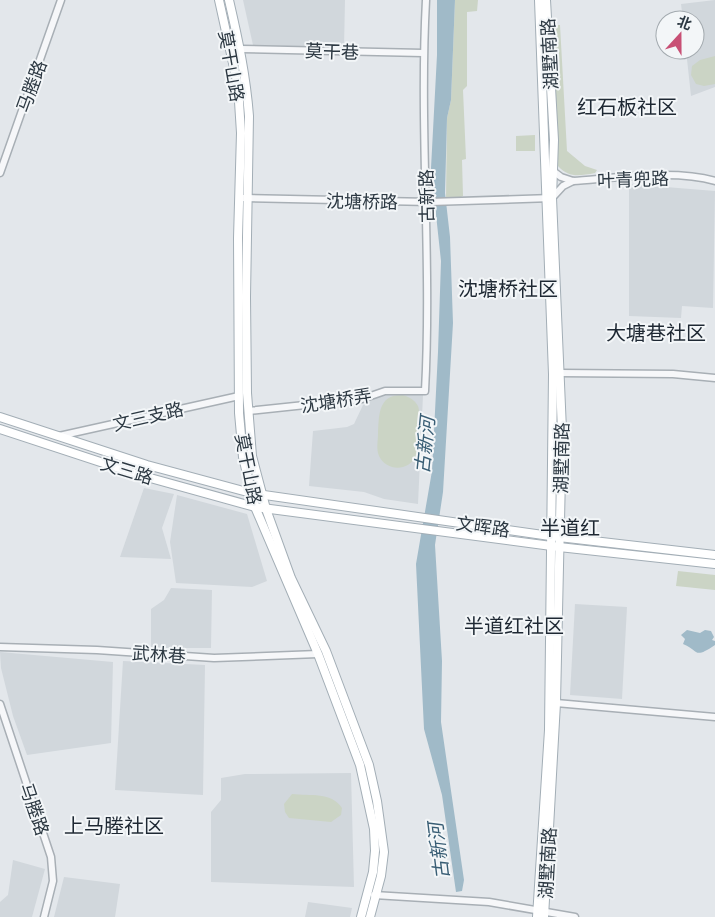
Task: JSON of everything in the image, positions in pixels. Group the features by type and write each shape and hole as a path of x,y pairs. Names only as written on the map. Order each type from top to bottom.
{"main road":[{"name":"莫干山路","path":"219,0 238,86 242,142 248,411 252,456 261,494 291,578 326,651 368,765 377,800 384,852 370,917"},
{"name":"莫干山路","path":"229,0 241,49 249,116 243,198 238,396 243,457 255,507 318,654 360,765 374,829 375,851 361,917"},
{"name":"湖墅南路","path":"539,0 546,157 560,373 560,537 556,703 541,915"},
{"name":"湖墅南路","path":"541,915 549,730 553,374 549,198 553,171 554,140 546,0"},
{"name":"文三路","path":"0,417 147,466 251,493"},
{"name":"文三路","path":"0,429 143,476 255,507"},
{"name":"文晖路","path":"251,493 550,536 715,555"},
{"name":"文晖路","path":"255,507 550,546 715,564"}],"street":[{"name":"马塍路","path":"0,173 61,0"},
{"name":"古新路","path":"425,391 429,202 423,54 426,0"},
{"name":"莫干巷","path":"241,49 423,54"},
{"name":"叶青兜路","path":"553,171 561,177 574,181 654,176 715,181"},
{"path":"549,198 563,186 574,181"},
{"name":"沈塘桥路","path":"243,198 429,202 549,198"},
{"path":"560,373 673,374 715,378"},
{"name":"沈塘桥弄","path":"248,411 362,399 386,392 425,391"},
{"name":"文三支路","path":"58,436 238,396"},
{"name":"武林巷","path":"0,647 97,650 214,658 318,654"},
{"path":"556,703 715,716"},
{"name":"马塍路","path":"0,704 52,857 53,881 44,917"},
{"path":"367,894 489,902 541,915 575,917"}],"shaded area":[{"path":"243,0 345,0 344,48 253,45"},
{"path":"715,0 715,87 691,96 687,60 705,60 705,10 682,10 681,4"},
{"path":"629,184 715,191 713,308 682,306 681,318 629,316"},
{"path":"384,394 423,395 418,504 384,499 364,492 309,486 313,431 347,427 354,424 363,405"},
{"path":"144,488 174,494 162,528 171,559 120,557"},
{"path":"177,495 247,514 267,581 252,587 176,583 170,542"},
{"path":"171,588 212,590 211,648 151,648 151,609 164,600"},
{"path":"575,604 627,607 622,699 570,695"},
{"path":"0,652 113,662 111,743 27,755 13,716 1,668"},
{"path":"123,661 205,665 203,795 115,790"},
{"path":"351,773 354,887 211,882 211,812 221,800 221,778 245,774"},
{"path":"13,860 45,869 32,917 0,917 0,902 8,895"},
{"path":"64,877 120,884 115,917 54,917"},
{"path":"308,902 352,908 350,917 305,917"}],"green space":[{"path":"455,0 478,0 477,11 467,12 467,86 463,90 466,159 462,160 463,196 456,199 446,199 447,118 451,100"},
{"path":"553,25 560,25 567,151 585,166 597,170 595,173 575,175 566,173 558,166"},
{"path":"715,56 715,84 704,86 696,84 691,75 692,66 705,59"},
{"path":"535,135 535,151 516,151 516,136"},
{"path":"403,395 412,399 418,406 420,416 419,439 416,456 413,461 408,465 398,468 387,465 379,456 377,448 380,413 384,402 389,398"},
{"path":"678,571 715,575 715,590 676,586"},
{"path":"292,794 332,799 342,808 341,815 331,822 289,818 285,812 284,804"}],"water":[{"path":"437,0 455,0 451,100 447,118 445,193 450,237 453,323 443,492 435,545 442,661 441,722 464,880 462,891 456,892 442,795 424,729 416,564 432,471 438,352 441,261 431,168 437,55"},
{"path":"687,630 700,633 705,630 711,631 714,637 712,640 715,641 715,645 703,652 697,652 683,644 685,639 681,635"}],"district":[{"name":"红石板社区","path":"627,106"},
{"name":"沈塘桥社区","path":"508,288"},
{"name":"大塘巷社区","path":"656,332"},
{"name":"半道红","path":"570,527"},
{"name":"半道红社区","path":"514,625"},
{"name":"上马塍社区","path":"114,825"}],"water label":[{"name":"古新河","path":"424,445"},
{"name":"古新河","path":"438,851"}]}
